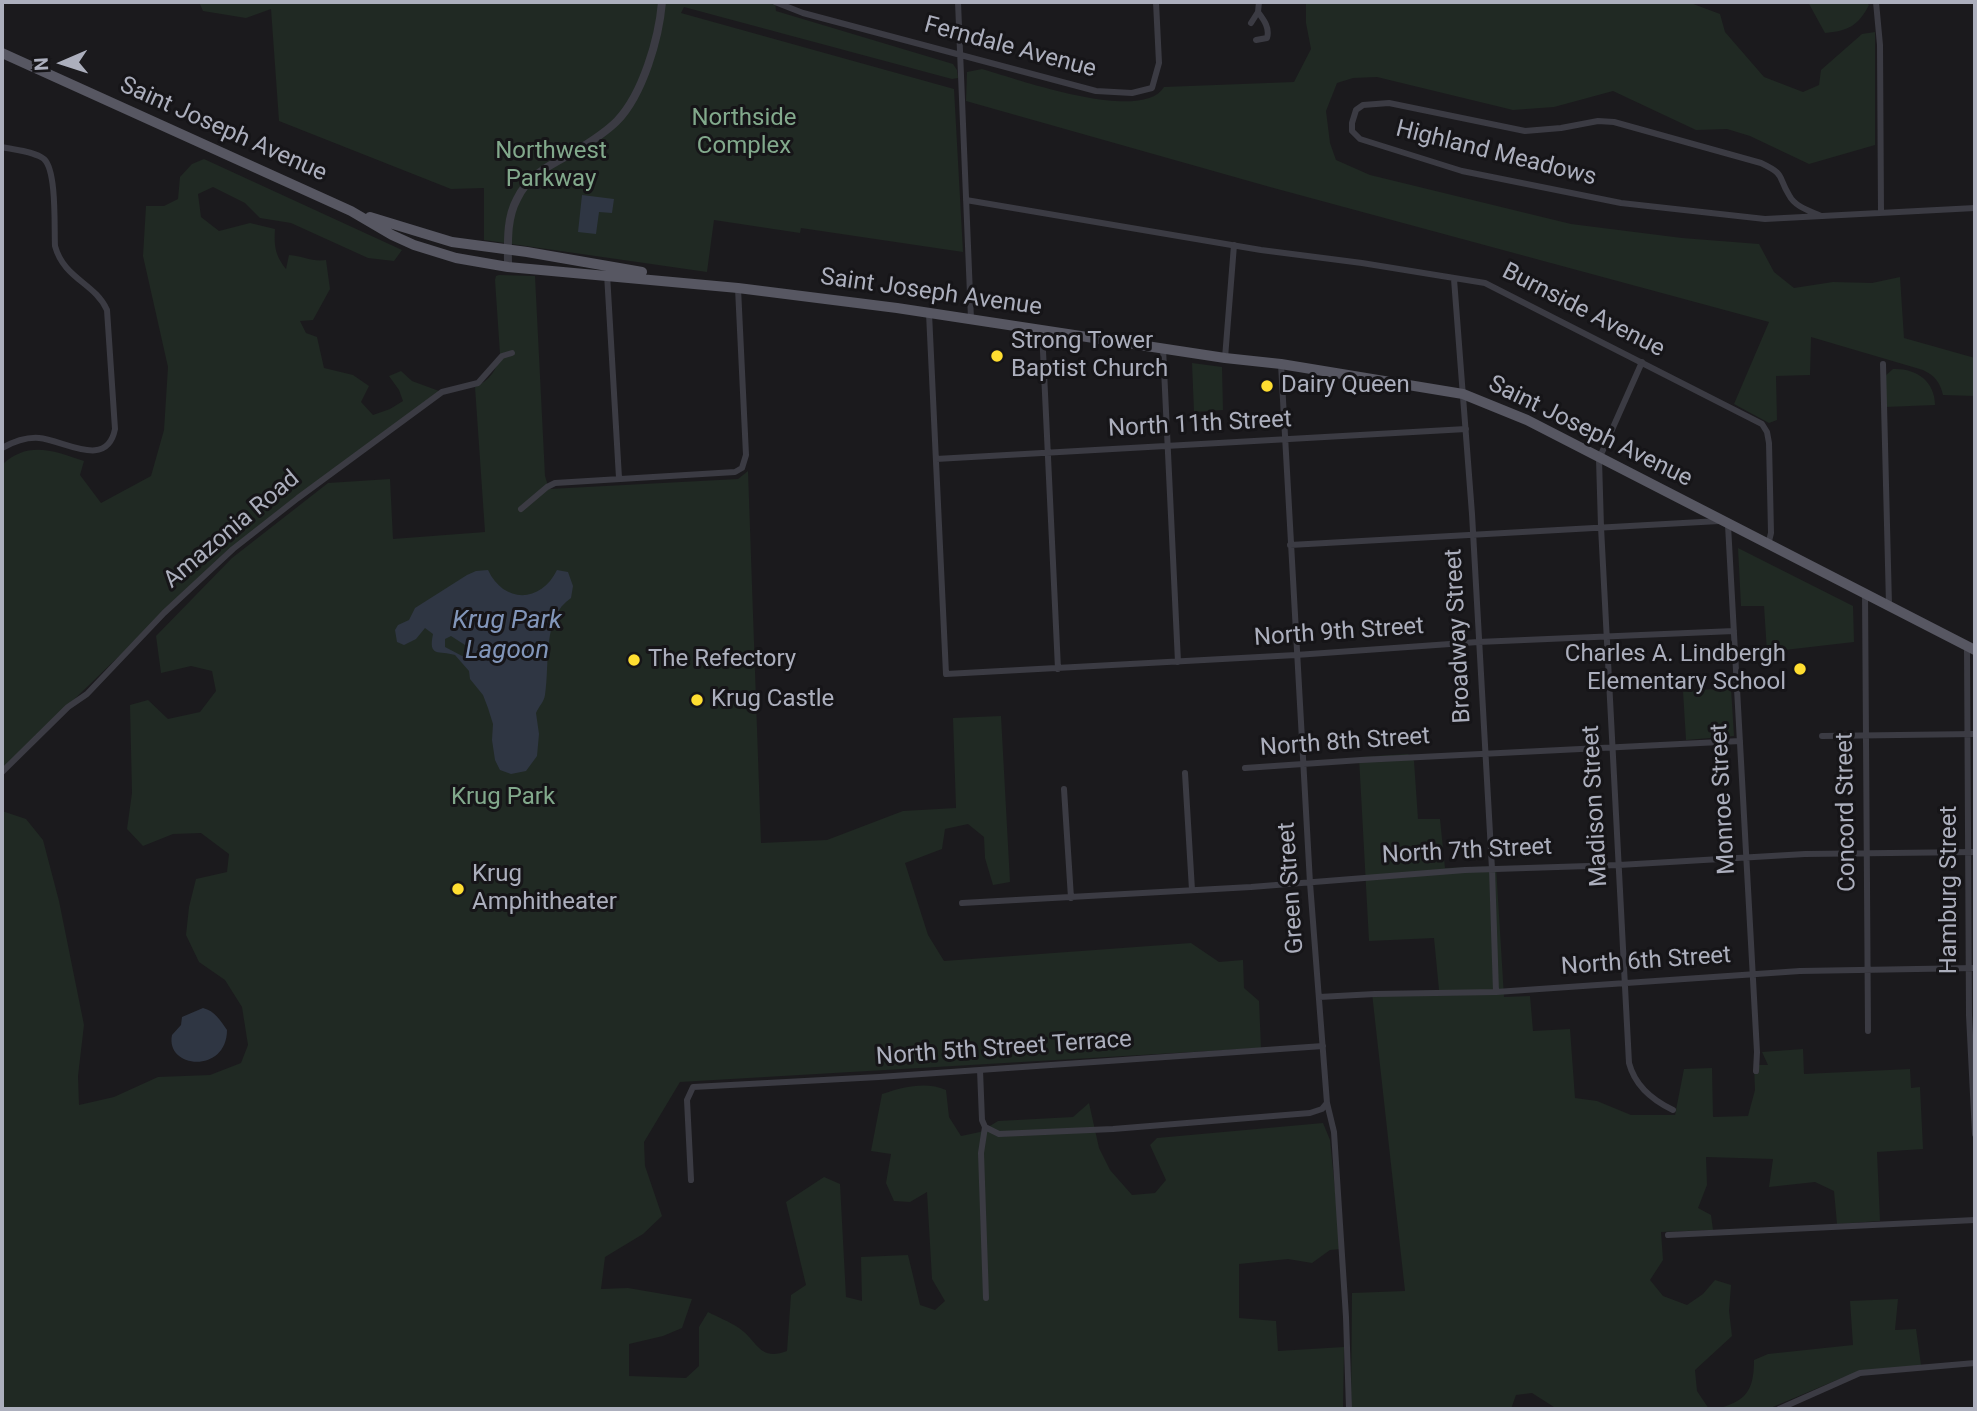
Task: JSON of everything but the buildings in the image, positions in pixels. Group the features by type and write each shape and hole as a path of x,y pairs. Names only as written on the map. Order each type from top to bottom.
{"main road":[{"name":"Saint Joseph Avenue","path":"2,53 351,211 414,245 456,258 508,267 607,270"},
{"name":"Saint Joseph Avenue","path":"351,211 452,242 508,249 607,270 971,319 1225,358 1281,364 1463,394 1527,420 1971,648"}],"street":[{"path":"508,267 510,216 517,198 528,181 548,165 601,134 617,122 629,106 645,72 659,24 662,2"},
{"name":"Ferndale Avenue","path":"775,2 803,13 1096,91 1132,93 1148,90 1156,81 1160,63 1156,2"},
{"path":"958,2 971,319"},
{"path":"1251,23 1258,12 1259,2"},
{"path":"1877,2 1880,45 1881,213"},
{"path":"1256,40 1267,38 1268,34 1266,22 1258,12"},
{"name":"Highland Meadows","path":"1821,216 1800,207 1789,197 1782,176 1761,163 1614,122 1598,121 1525,131 1389,103 1363,105 1353,116 1352,131 1360,139 1462,171 1621,203 1765,219 1975,208"},
{"path":"2,147 35,155 46,161 51,177 58,256 68,271 103,300 107,310 115,429 109,443 95,451 37,438 13,442 2,448"},
{"name":"Burnside Avenue","path":"966,200 1234,245 1485,283 1762,424 1769,443 1771,533 1768,545"},
{"path":"1225,358 1234,245"},
{"path":"607,270 619,478"},
{"name":"Broadway Street","path":"1454,279 1474,535 1496,992"},
{"path":"521,509 555,483 735,472 742,468 745,451 738,288"},
{"path":"929,313 936,459"},
{"path":"1042,330 1058,669"},
{"path":"1163,348 1178,662"},
{"name":"Amazonia Road","path":"2,772 68,708 87,694 164,613 233,549 442,392 478,383 502,356 512,353"},
{"name":"Madison Street","path":"1642,362 1599,458 1601,527 1629,1063 1633,1076 1643,1089 1673,1110"},
{"name":"Green Street","path":"1281,364 1310,883 1326,1103 1334,1132 1349,1409"},
{"path":"1883,364 1889,605"},
{"name":"North 11th Street","path":"936,459 1466,429"},
{"name":"North 9th Street","path":"936,459 946,674 1478,642 1734,631"},
{"path":"1290,545 1724,522"},
{"name":"Monroe Street","path":"1724,522 1734,631 1758,1052 1756,1071"},
{"name":"Concord Street","path":"1865,592 1868,1031"},
{"name":"Hamburg Street","path":"1971,648 1975,1134"},
{"path":"1822,736 1971,734"},
{"name":"North 8th Street","path":"1245,768 1740,741"},
{"path":"1185,773 1192,890"},
{"path":"1064,789 1071,898"},
{"name":"North 7th Street","path":"962,903 1310,883 1368,876 1492,869 1866,852 1972,852"},
{"name":"North 6th Street","path":"1319,997 1375,993 1496,992 1625,982 1869,970 1972,969"},
{"name":"North 5th Street Terrace","path":"691,1180 686,1115 689,1092 693,1087 1323,1046"},
{"path":"980,1070 982,1120 985,1127 981,1153 986,1298"},
{"path":"985,1127 999,1134 1113,1129 1310,1113 1322,1109 1326,1103"},
{"path":"1668,1236 1975,1220"},
{"path":"1779,1409 1860,1373 1975,1363"}],"green space":[{"path":"199,2 775,2 776,11 953,64 958,78 952,79 684,7 681,13 954,89 963,252 801,228 800,233 714,220 707,272 484,240 484,188 451,189 279,121 271,9 246,18 203,11"},
{"path":"1306,2 1688,2 1720,14 1725,32 1764,77 1803,92 1819,85 1821,70 1862,34 1875,32 1875,145 1809,164 1750,136 1727,129 1696,130 1613,91 1554,107 1513,110 1377,77 1353,78 1337,83 1326,111 1330,143 1336,160 1370,175 1571,224 1682,238 1759,244 1774,272 1794,288 1833,282 1872,283 1900,277 1904,338 1975,358 1975,396 1943,395 1936,380 1923,370 1811,337 1810,375 1776,376 1777,420 1769,423 1734,404 1769,322 1270,187 966,101 967,72 982,69 1049,89 1106,100 1131,101 1151,97 1164,87 1294,82 1311,49 1306,23"},
{"path":"1808,2 1866,2 1869,5 1852,26 1825,33"},
{"path":"204,159 402,250 394,261 368,258 291,223 260,218 245,203 213,187 198,194 201,217 219,231 250,223 275,229 276,250 286,269 289,255 326,260 330,289 313,320 300,321 306,333 317,337 324,368 353,375 369,386 361,402 373,415 403,401 389,376 401,371 412,381 439,391 229,550 2,769 2,465 12,457 31,450 52,451 84,461 80,475 101,503 151,476 164,430 168,367 143,256 146,206 164,206 178,199 180,177 192,164"},
{"name":"Krug Park","path":"499,275 535,276 545,476 549,489 738,479 748,471 761,843 827,840 903,811 956,808 953,718 1001,716 1010,882 993,885 985,858 984,837 968,824 945,829 942,849 905,863 928,935 944,961 1191,943 1219,962 1243,960 1244,988 1259,1001 1261,1048 680,1082 644,1142 645,1166 662,1216 643,1234 605,1257 601,1289 628,1288 692,1299 682,1328 663,1336 629,1344 629,1376 686,1378 699,1366 699,1327 708,1312 739,1328 764,1352 778,1354 787,1351 791,1295 806,1285 786,1202 824,1177 840,1184 846,1297 862,1301 861,1257 908,1255 920,1305 935,1310 945,1301 932,1279 927,1192 910,1202 894,1201 886,1183 891,1154 871,1151 882,1094 922,1085 946,1090 949,1117 961,1136 980,1132 998,1121 1073,1117 1089,1103 1099,1148 1110,1170 1132,1195 1155,1193 1166,1180 1150,1145 1157,1138 1323,1123 1330,1140 1341,1249 1330,1250 1312,1263 1288,1259 1239,1264 1239,1318 1276,1321 1278,1351 1344,1347 1343,1409 2,1409 2,811 26,819 43,840 59,901 84,1025 78,1076 79,1105 114,1097 158,1077 210,1075 241,1063 248,1045 242,1007 225,980 199,962 186,935 196,879 227,872 229,854 201,833 173,834 143,846 127,829 132,793 130,705 148,700 168,719 200,712 216,691 212,671 191,666 161,673 156,636 232,558 328,483 390,479 393,539 485,532 475,387 492,374 500,354 495,280"},
{"path":"1192,363 1222,367 1223,410 1194,412"},
{"path":"1893,369 1909,371 1923,378 1932,389 1935,405 1885,407 1885,376"},
{"path":"1738,548 1853,606 1854,642 1767,652 1764,606 1741,606"},
{"path":"1731,688 1734,736 1686,740 1683,691"},
{"path":"1408,754 1414,761 1418,819 1440,819 1445,868 1496,866 1504,997 1530,996 1533,1031 1570,1029 1575,1098 1597,1101 1631,1115 1675,1115 1684,1069 1712,1068 1713,1117 1748,1116 1755,1090 1754,1065 1768,1065 1762,1052 1803,1049 1804,1074 1910,1069 1911,1088 1920,1087 1923,1149 1877,1152 1880,1221 1837,1224 1834,1191 1815,1182 1769,1187 1773,1159 1706,1157 1707,1185 1698,1208 1711,1215 1713,1230 1661,1232 1663,1260 1650,1280 1663,1296 1687,1305 1703,1294 1715,1280 1731,1285 1729,1311 1732,1336 1695,1370 1697,1391 1709,1409 1555,1409 1532,1393 1516,1395 1511,1409 1351,1409 1352,1293 1405,1291 1372,993 1439,990 1434,938 1369,941 1359,757"},
{"path":"1898,1299 1895,1330 1916,1329 1921,1365 1844,1377 1768,1409 1715,1409 1734,1403 1746,1394 1752,1380 1754,1360 1768,1354 1853,1345 1850,1301"}],"water":[{"path":"582,195 614,199 612,213 599,212 596,234 578,232"},
{"name":"Krug Park Lagoon","path":"488,570 503,589 513,594 523,595 542,589 557,570 568,572 573,586 571,598 562,606 551,629 545,695 536,713 539,734 537,756 526,771 511,774 500,770 495,760 493,724 483,695 470,679 469,671 455,655 436,652 432,647 433,634 425,628 416,639 404,645 397,642 395,630 398,625 409,620 415,608 476,571","holes":["451,636 465,645 470,658 445,647 445,639"]},
{"path":"203,1008 214,1014 227,1030 224,1044 217,1054 208,1060 186,1060 178,1055 172,1046 172,1035 181,1025 182,1017"}],"place":[{"name":"Strong Tower Baptist Church","path":"997,356"},
{"name":"Dairy Queen","path":"1267,386"},
{"name":"The Refectory","path":"634,660"},
{"name":"Charles A. Lindbergh Elementary School","path":"1800,669"},
{"name":"Krug Castle","path":"697,700"},
{"name":"Krug Amphitheater","path":"458,889"}],"park label":[{"name":"Northside Complex","path":"744,133"},
{"name":"Northwest Parkway","path":"551,166"}]}
